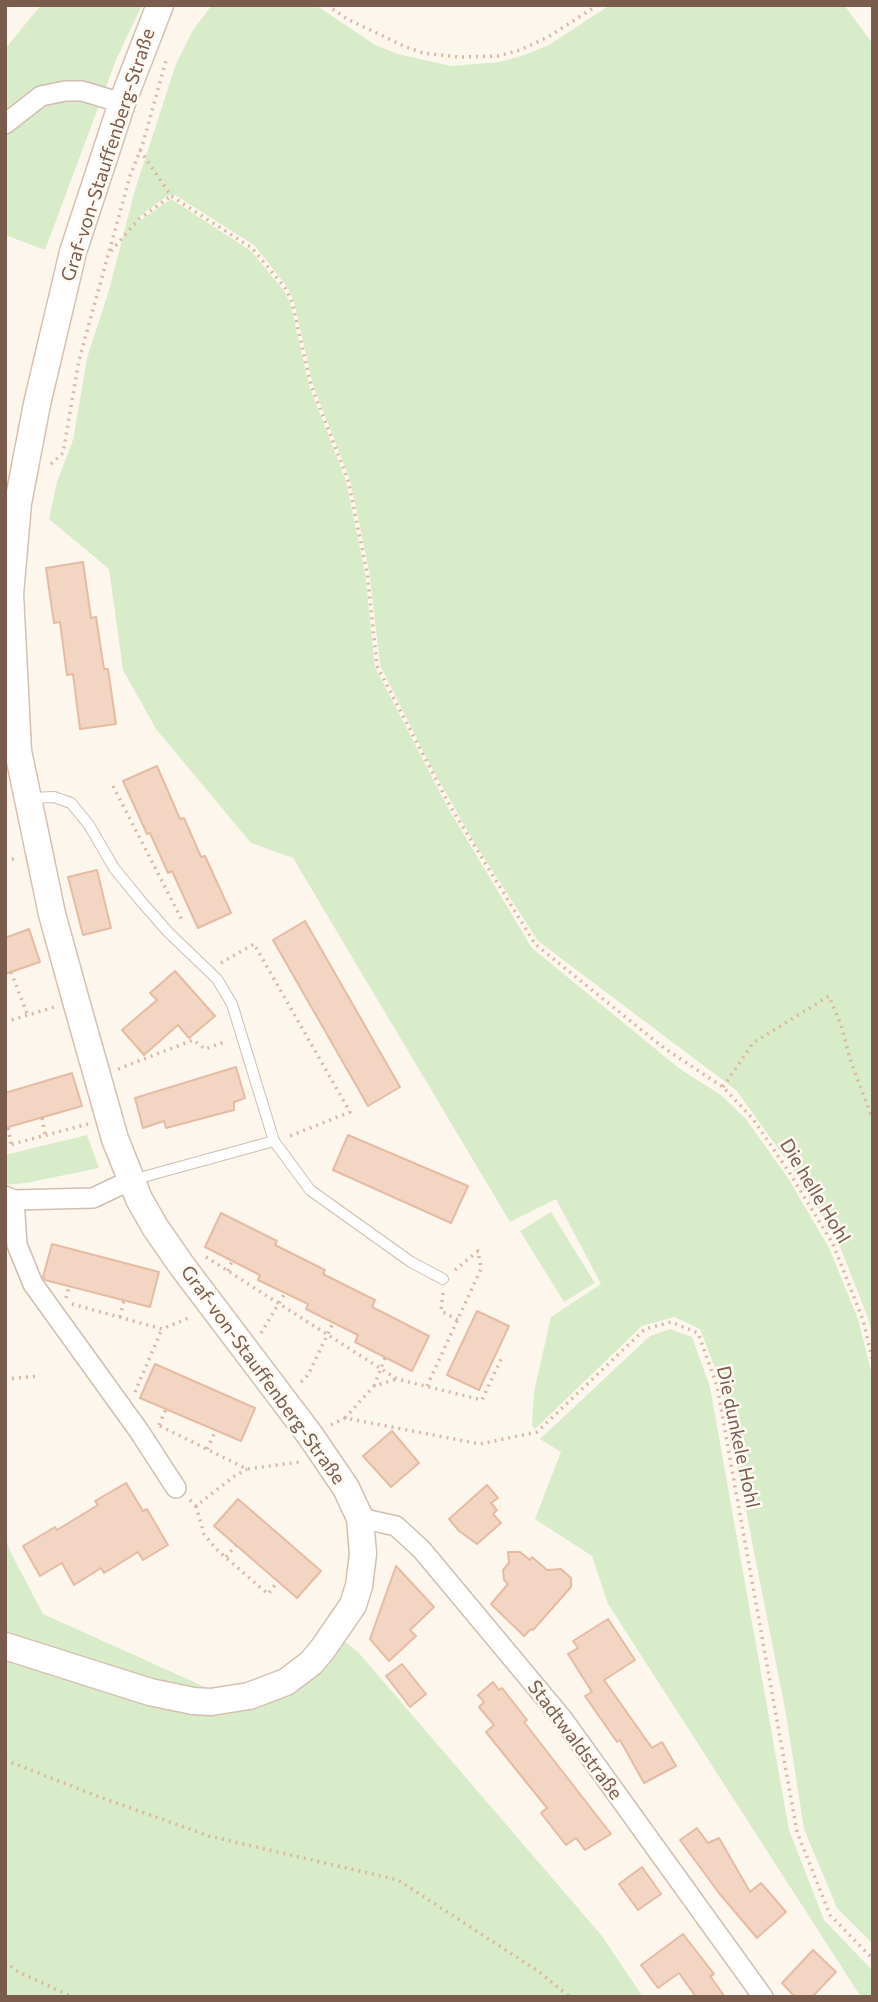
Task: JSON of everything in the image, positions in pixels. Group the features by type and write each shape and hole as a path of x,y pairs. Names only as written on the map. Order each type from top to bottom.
{"street":[{"name":"Graf-von-Stauffenberg-Straße","path":"5,1646 150,1692 193,1701 232,1699 272,1689 311,1663 346,1618 359,1586 363,1554 360,1518 346,1488 310,1434 182,1266 155,1227 131,1180 109,1118 52,914 18,751 9,681 10,594 20,491 37,404 73,252 122,103 160,5"},
{"path":"5,124 41,96 65,91 82,91 122,103"},
{"path":"131,1180 93,1198 10,1198 17,1245 33,1284 126,1413 176,1488"},
{"name":"Stadtwaldstraße","path":"360,1518 396,1526 422,1550 562,1718 763,1997"}],"lane":[{"path":"26,798 54,797 71,803 89,825 114,868 168,932 217,979 232,1004 274,1141 310,1190 411,1262 443,1279"},
{"path":"131,1180 274,1141"}],"path":[{"path":"327,5 347,19 406,47 423,53 460,57 498,56 520,50 548,37 598,5"},
{"path":"20,491 63,453 79,360 170,45"},
{"path":"110,252 139,219 172,196 140,150"},
{"name":"Die helle Hohl","path":"172,196 252,248 286,289 292,302 311,385 348,480 367,572 377,666 450,806 535,944 684,1063 723,1087 753,1119 833,1244 863,1320 873,1362"},
{"path":"113,786 185,927 168,932"},
{"path":"5,861 19,858"},
{"path":"221,963 254,944 351,1112 296,1133"},
{"path":"11,972 28,1016"},
{"path":"723,1087 753,1043 829,996 873,1120"},
{"path":"5,1021 55,1007"},
{"path":"98,1076 193,1040 205,1049 242,1036"},
{"path":"42,1118 46,1135"},
{"path":"5,1146 109,1118"},
{"path":"8,1128 11,1144"},
{"path":"427,1386 458,1320 481,1269 478,1251 443,1279 441,1311 458,1320"},
{"path":"182,1266 203,1255 397,1380 482,1400 503,1355"},
{"path":"228,1271 232,1261"},
{"path":"244,1350 255,1342 285,1293"},
{"path":"41,1296 162,1329 213,1308"},
{"path":"120,1318 124,1300"},
{"name":"Die dunkele Hohl","path":"345,1418 480,1444 537,1432 645,1329 671,1322 698,1333 717,1386 797,1832 830,1916 873,1959"},
{"path":"283,1398 307,1375 333,1323"},
{"path":"162,1329 126,1413 159,1425 247,1469"},
{"path":"310,1434 345,1418 374,1386 385,1357"},
{"path":"5,1379 40,1376"},
{"path":"374,1386 397,1380"},
{"path":"159,1425 166,1409"},
{"path":"207,1449 216,1430"},
{"path":"196,1506 233,1476 247,1469 326,1459"},
{"path":"176,1488 196,1506 204,1534 226,1557 268,1594 278,1581"},
{"path":"226,1557 236,1545"},
{"path":"5,1760 209,1836 398,1880 538,1971 570,1997"},
{"path":"5,1962 17,1971 72,1997"}],"green space":[{"path":"41,5 142,5 116,60 45,250 5,235 5,49"},
{"path":"212,5 316,5 375,45 398,54 451,66 499,62 522,56 549,45 610,5 844,5 873,44 873,1340 868,1318 837,1239 788,1162 736,1090 538,941 475,844 429,763 380,665 369,570 350,480 313,385 294,302 288,288 254,245 175,195 167,196 139,217 138,222 171,199 251,251 284,291 290,302 309,385 346,481 365,572 375,667 448,808 532,948 680,1069 721,1095 746,1119 788,1178 829,1248 858,1319 873,1379 873,1944 837,1908 804,1829 786,1714 721,1384 700,1329 674,1317 642,1326 535,1429 532,1425 534,1392 551,1317 601,1284 556,1199 510,1222 293,858 251,843 156,729 123,670 109,569 49,519 57,482 73,440 87,358 109,290 135,190 176,64 193,30"},
{"path":"87,1135 99,1168 5,1185 5,1155"},
{"path":"551,1212 595,1283 564,1302 520,1231"},
{"path":"670,1329 692,1337 710,1387 789,1830 824,1920 873,1971 873,1997 861,1997 608,1604 592,1556 535,1519 561,1452 540,1439 650,1336"},
{"path":"5,1535 10,1551 43,1614 214,1691 246,1686 280,1671 302,1655 326,1627 358,1652 602,1936 643,1997 5,1997"}],"building":[{"path":"83,562 91,618 96,617 104,669 108,669 116,724 80,729 73,674 67,675 60,622 54,623 46,568"},
{"path":"157,766 180,819 184,818 201,857 205,856 231,913 198,928 172,871 168,873 123,781"},
{"path":"97,870 111,928 83,935 68,877"},
{"path":"305,921 400,1087 368,1106 273,940"},
{"path":"29,929 40,962 5,974 5,938"},
{"path":"175,971 215,1016 189,1038 178,1025 144,1055 122,1030 157,1000 150,993"},
{"path":"236,1067 245,1098 234,1102 234,1110 166,1128 164,1121 143,1128 135,1098"},
{"path":"72,1073 82,1106 5,1128 5,1093"},
{"path":"348,1135 468,1186 451,1223 333,1170"},
{"path":"221,1213 277,1241 275,1245 325,1270 323,1274 375,1300 372,1307 429,1336 412,1371 355,1342 358,1335 306,1309 308,1304 258,1280 260,1275 205,1247"},
{"path":"52,1244 159,1272 150,1307 45,1280 43,1277"},
{"path":"477,1311 509,1326 479,1390 447,1375"},
{"path":"155,1364 255,1408 241,1441 140,1398"},
{"path":"392,1431 419,1463 391,1487 363,1456"},
{"path":"126,1483 143,1511 147,1509 168,1545 143,1560 138,1552 104,1573 101,1568 74,1585 62,1563 40,1576 23,1546 55,1527 57,1530 98,1505 95,1501"},
{"path":"487,1485 498,1498 491,1503 497,1510 493,1514 501,1523 477,1544 459,1531 449,1519"},
{"path":"238,1499 321,1571 297,1598 214,1526"},
{"path":"508,1552 520,1552 530,1560 532,1557 547,1570 561,1569 571,1578 571,1587 533,1630 524,1636 491,1604 508,1584 504,1580 503,1570 509,1563"},
{"path":"396,1566 434,1607 410,1630 416,1636 389,1661 370,1639"},
{"path":"608,1619 635,1660 604,1680 652,1748 662,1742 676,1766 644,1783 620,1740 617,1742 585,1696 592,1692 568,1654 578,1648 573,1641"},
{"path":"402,1664 426,1694 410,1707 386,1676"},
{"path":"493,1682 499,1690 502,1688 527,1720 524,1722 611,1834 585,1850 576,1838 566,1845 541,1813 547,1808 486,1732 494,1725 479,1707 484,1702 478,1695"},
{"path":"697,1828 708,1843 719,1838 750,1892 761,1883 786,1912 757,1938 680,1840"},
{"path":"642,1867 661,1894 638,1910 619,1884"},
{"path":"683,1934 714,1974 710,1976 725,1997 696,1997 679,1973 658,1988 641,1965"},
{"path":"813,1950 836,1972 812,1997 795,1997 782,1983"}]}
